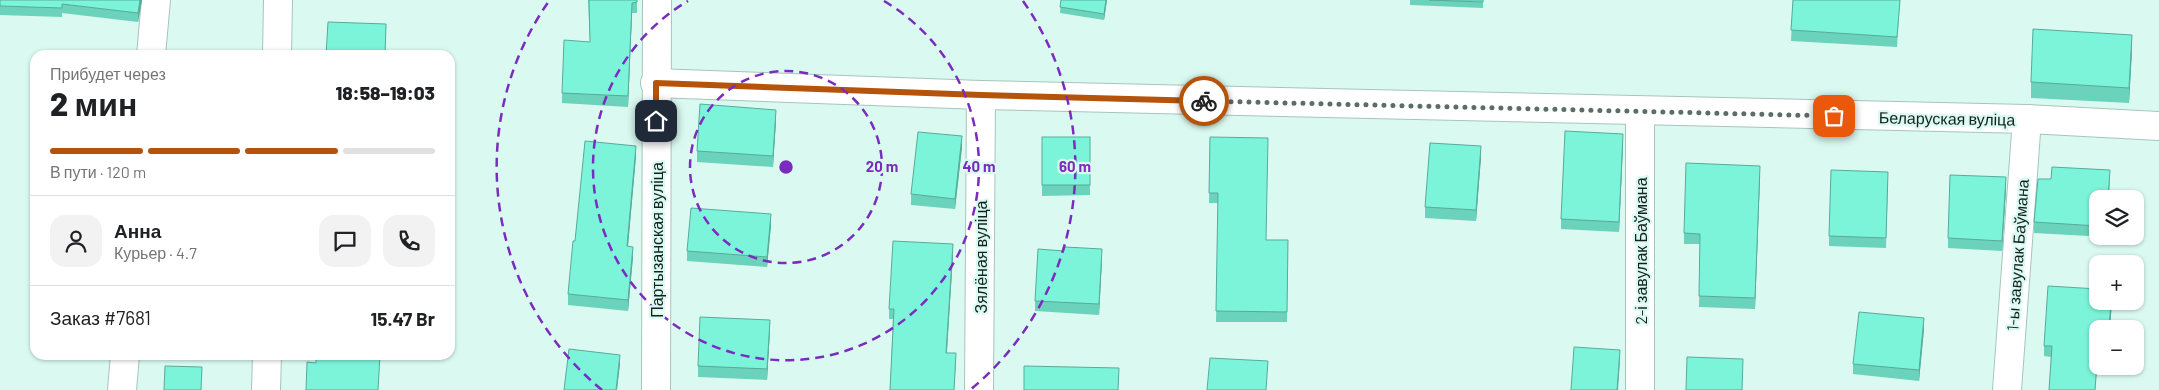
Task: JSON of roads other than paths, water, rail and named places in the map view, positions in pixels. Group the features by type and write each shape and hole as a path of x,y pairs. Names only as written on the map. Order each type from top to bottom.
{"street":[{"path":"151,50 156,0"},
{"path":"277,50 278,0"},
{"name":"Партызанская вуліца","path":"656,390 657,0"},
{"name":"Беларуская вуліца","path":"656,83 981,95 1640,112 2028,119 2159,126"},
{"name":"Зялёная вуліца","path":"979,390 981,95"},
{"name":"2-і завулак Баўмана","path":"1640,112 1640,390"},
{"name":"1-ы завулак Баўмана","path":"2007,390 2028,119"},
{"path":"122,390 125,360"},
{"path":"266,390 267,360"}]}
